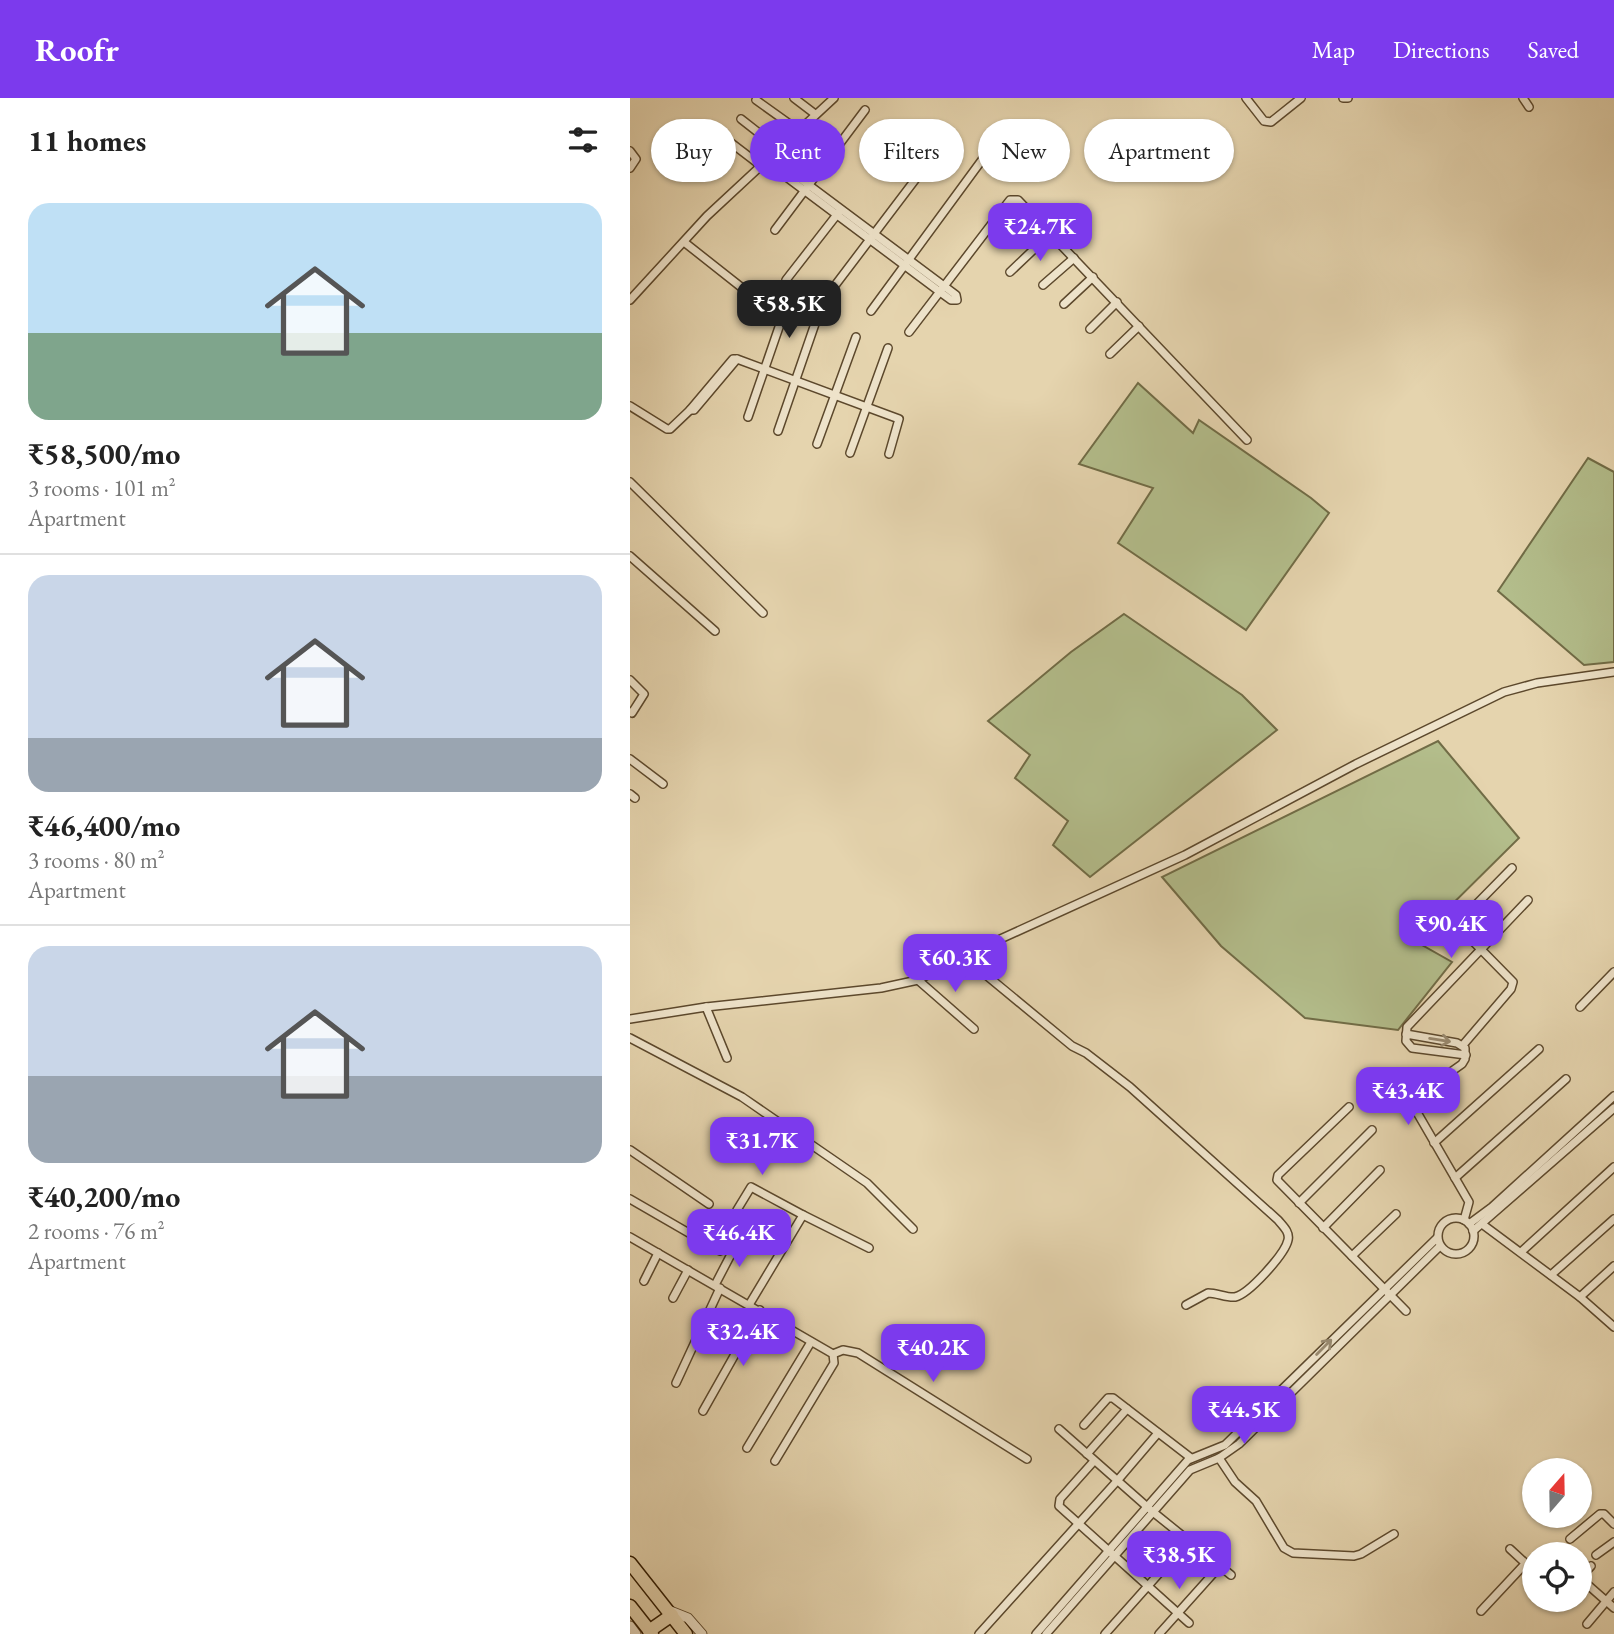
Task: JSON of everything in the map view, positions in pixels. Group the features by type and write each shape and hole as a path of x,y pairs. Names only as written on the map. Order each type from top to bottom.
{"highway":[{"path":"630,1563 686,1634"},
{"path":"630,1606 650,1633 669,1612"}],"street":[{"path":"794,98 815,114"},
{"path":"810,119 834,98"},
{"path":"1246,98 1266,122 1270,122 1301,98"},
{"path":"1343,98 1348,98"},
{"path":"1523,98 1529,107"},
{"path":"756,100 783,119"},
{"path":"775,230 865,110"},
{"path":"741,119 750,126"},
{"path":"630,151 636,159 630,168"},
{"path":"871,311 978,165"},
{"path":"630,300 750,175"},
{"path":"799,182 942,289"},
{"path":"827,296 913,182"},
{"path":"909,332 1010,200 1023,203 1247,440"},
{"path":"786,281 839,211"},
{"path":"1010,272 1051,233"},
{"path":"684,242 741,287"},
{"path":"1043,285 1074,258"},
{"path":"1064,304 1093,277"},
{"path":"748,417 788,301"},
{"path":"1090,328 1116,302"},
{"path":"778,431 817,318"},
{"path":"1110,354 1139,326"},
{"path":"817,444 856,337"},
{"path":"850,453 888,348"},
{"path":"630,406 670,429 690,410 733,359 737,359 900,419 889,454"},
{"path":"630,482 763,613"},
{"path":"630,556 715,631"},
{"path":"630,1019 706,1007 881,988 918,980 964,956 1185,855 1356,764 1504,692 1537,683 1614,672"},
{"path":"630,680 644,694 632,713 630,712"},
{"path":"630,759 663,784"},
{"path":"1463,1045 1513,982 1458,923 1511,868"},
{"path":"1465,1055 1412,1048 1406,1041 1407,1027 1528,900"},
{"path":"964,956 1072,1046 1086,1053 1130,1087 1279,1220 1287,1231 1288,1239 1281,1253 1244,1293 1232,1297 1208,1293 1186,1305"},
{"path":"1580,1007 1614,972"},
{"path":"918,980 974,1029"},
{"path":"706,1007 727,1058"},
{"path":"1406,1034 1463,1045"},
{"path":"630,1038 742,1097 867,1183 913,1229"},
{"path":"1439,1242 1451,1254 1462,1254 1473,1243 1469,1205 1412,1105 1412,1100 1462,1064 1465,1055 1463,1045"},
{"path":"1434,1143 1539,1049"},
{"path":"1455,1178 1566,1079"},
{"path":"1469,1225 1614,1096"},
{"path":"1349,1107 1278,1175 1278,1182 1406,1311"},
{"path":"1036,1634 1189,1470 1219,1458 1244,1439 1390,1295 1439,1242 1440,1226 1444,1222 1455,1218 1469,1225 1482,1224 1614,1108"},
{"path":"1299,1203 1372,1130"},
{"path":"630,1150 709,1203"},
{"path":"1521,1252 1614,1167"},
{"path":"1324,1228 1380,1170"},
{"path":"737,1210 751,1186 869,1248"},
{"path":"630,1199 720,1251"},
{"path":"1352,1256 1396,1214"},
{"path":"749,1305 803,1215"},
{"path":"1551,1275 1614,1219"},
{"path":"1482,1224 1580,1297 1614,1326"},
{"path":"630,1237 833,1354"},
{"path":"676,1383 739,1239"},
{"path":"1150,1510 1191,1458 1225,1445 1384,1288 1439,1242"},
{"path":"644,1281 658,1253"},
{"path":"1580,1297 1614,1266"},
{"path":"673,1298 688,1270"},
{"path":"703,1411 760,1310"},
{"path":"1607,1320 1614,1313"},
{"path":"747,1448 811,1342"},
{"path":"833,1354 843,1350 858,1353 1027,1459"},
{"path":"775,1461 834,1363 833,1354"},
{"path":"1084,1425 1110,1397 1191,1458"},
{"path":"1087,1454 1127,1409"},
{"path":"1059,1429 1150,1510 1231,1575"},
{"path":"979,1634 1158,1433"},
{"path":"1219,1458 1235,1482 1256,1501 1284,1548 1293,1553 1354,1556 1394,1534"},
{"path":"1094,1461 1060,1500 1059,1506 1189,1623"},
{"path":"1570,1539 1600,1514 1613,1519"},
{"path":"1105,1634 1188,1541"},
{"path":"1596,1555 1614,1542"},
{"path":"1510,1549 1522,1561"},
{"path":"1046,1634 1111,1554"},
{"path":"1159,1634 1220,1566"},
{"path":"1481,1611 1522,1567"},
{"path":"1592,1589 1614,1608"},
{"path":"1587,1624 1614,1592"},
{"path":"669,1612 688,1618 702,1634"},
{"path":"630,1626 636,1634"}],"green space":[{"path":"1138,383 1193,433 1199,420 1329,513 1246,630 1118,543 1153,488 1079,464"},
{"path":"1588,458 1614,472 1614,662 1584,665 1498,591"},
{"path":"1124,614 1242,695 1277,730 1090,877 1053,845 1068,821 1015,778 1030,755 988,721 1071,652"},
{"path":"1438,741 1519,838 1415,941 1452,962 1398,1030 1305,1018 1221,946 1162,877"}]}
